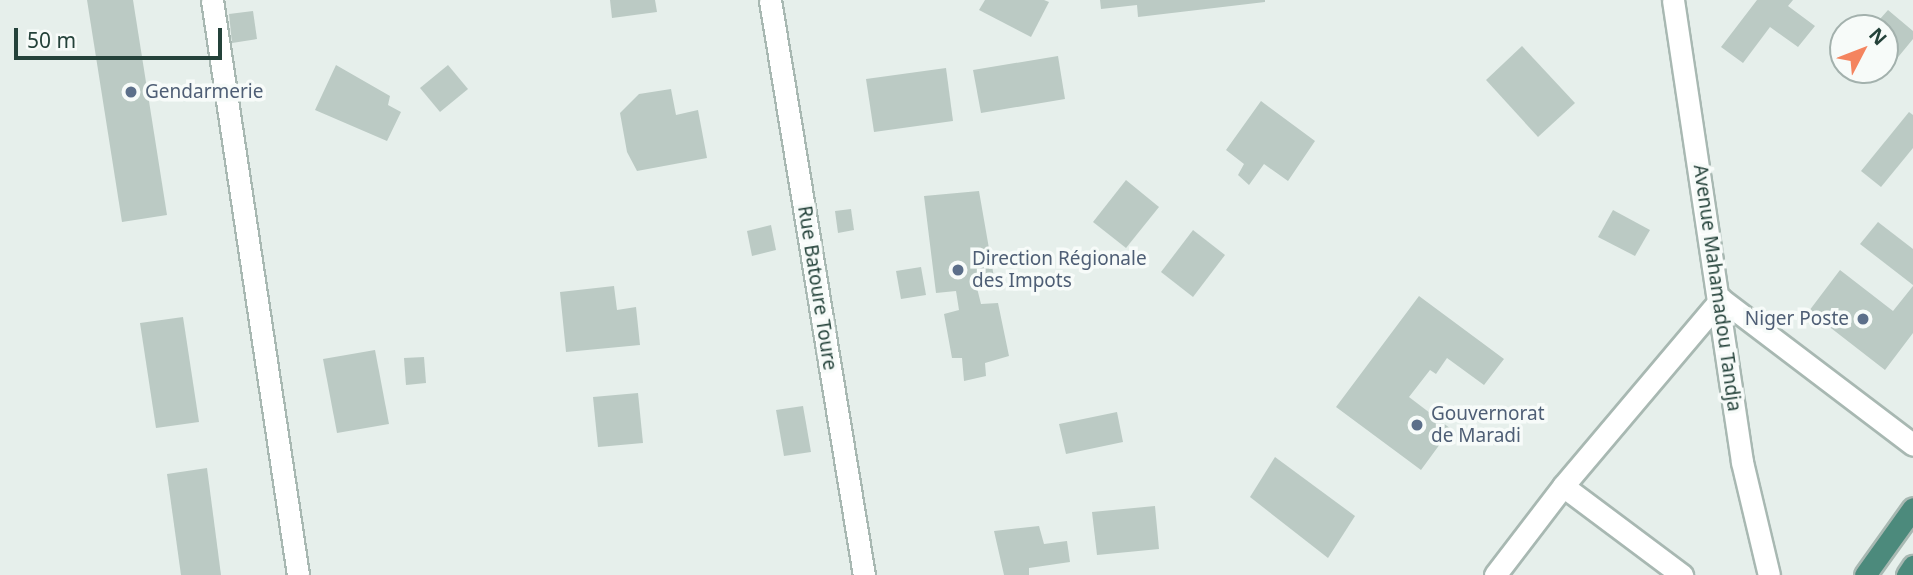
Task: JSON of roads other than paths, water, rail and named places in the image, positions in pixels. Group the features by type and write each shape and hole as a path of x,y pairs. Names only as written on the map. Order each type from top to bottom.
{"highway":[{"path":"1865,575 1913,508"},
{"path":"1907,575 1913,566"}],"street":[{"path":"212,0 298,575"},
{"name":"Rue Batoure Toure","path":"770,0 863,575"},
{"name":"Avenue Mahamadou Tandja","path":"1673,0 1721,299 1742,462 1769,575"},
{"path":"1495,575 1563,486 1721,299 1913,445"},
{"path":"1563,486 1682,575"}],"place":[{"name":"Gendarmerie","path":"131,92"},
{"name":"Direction Régionale des Impots","path":"958,270"},
{"name":"Niger Poste","path":"1863,319"},
{"name":"Gouvernorat de Maradi","path":"1417,425"}]}
